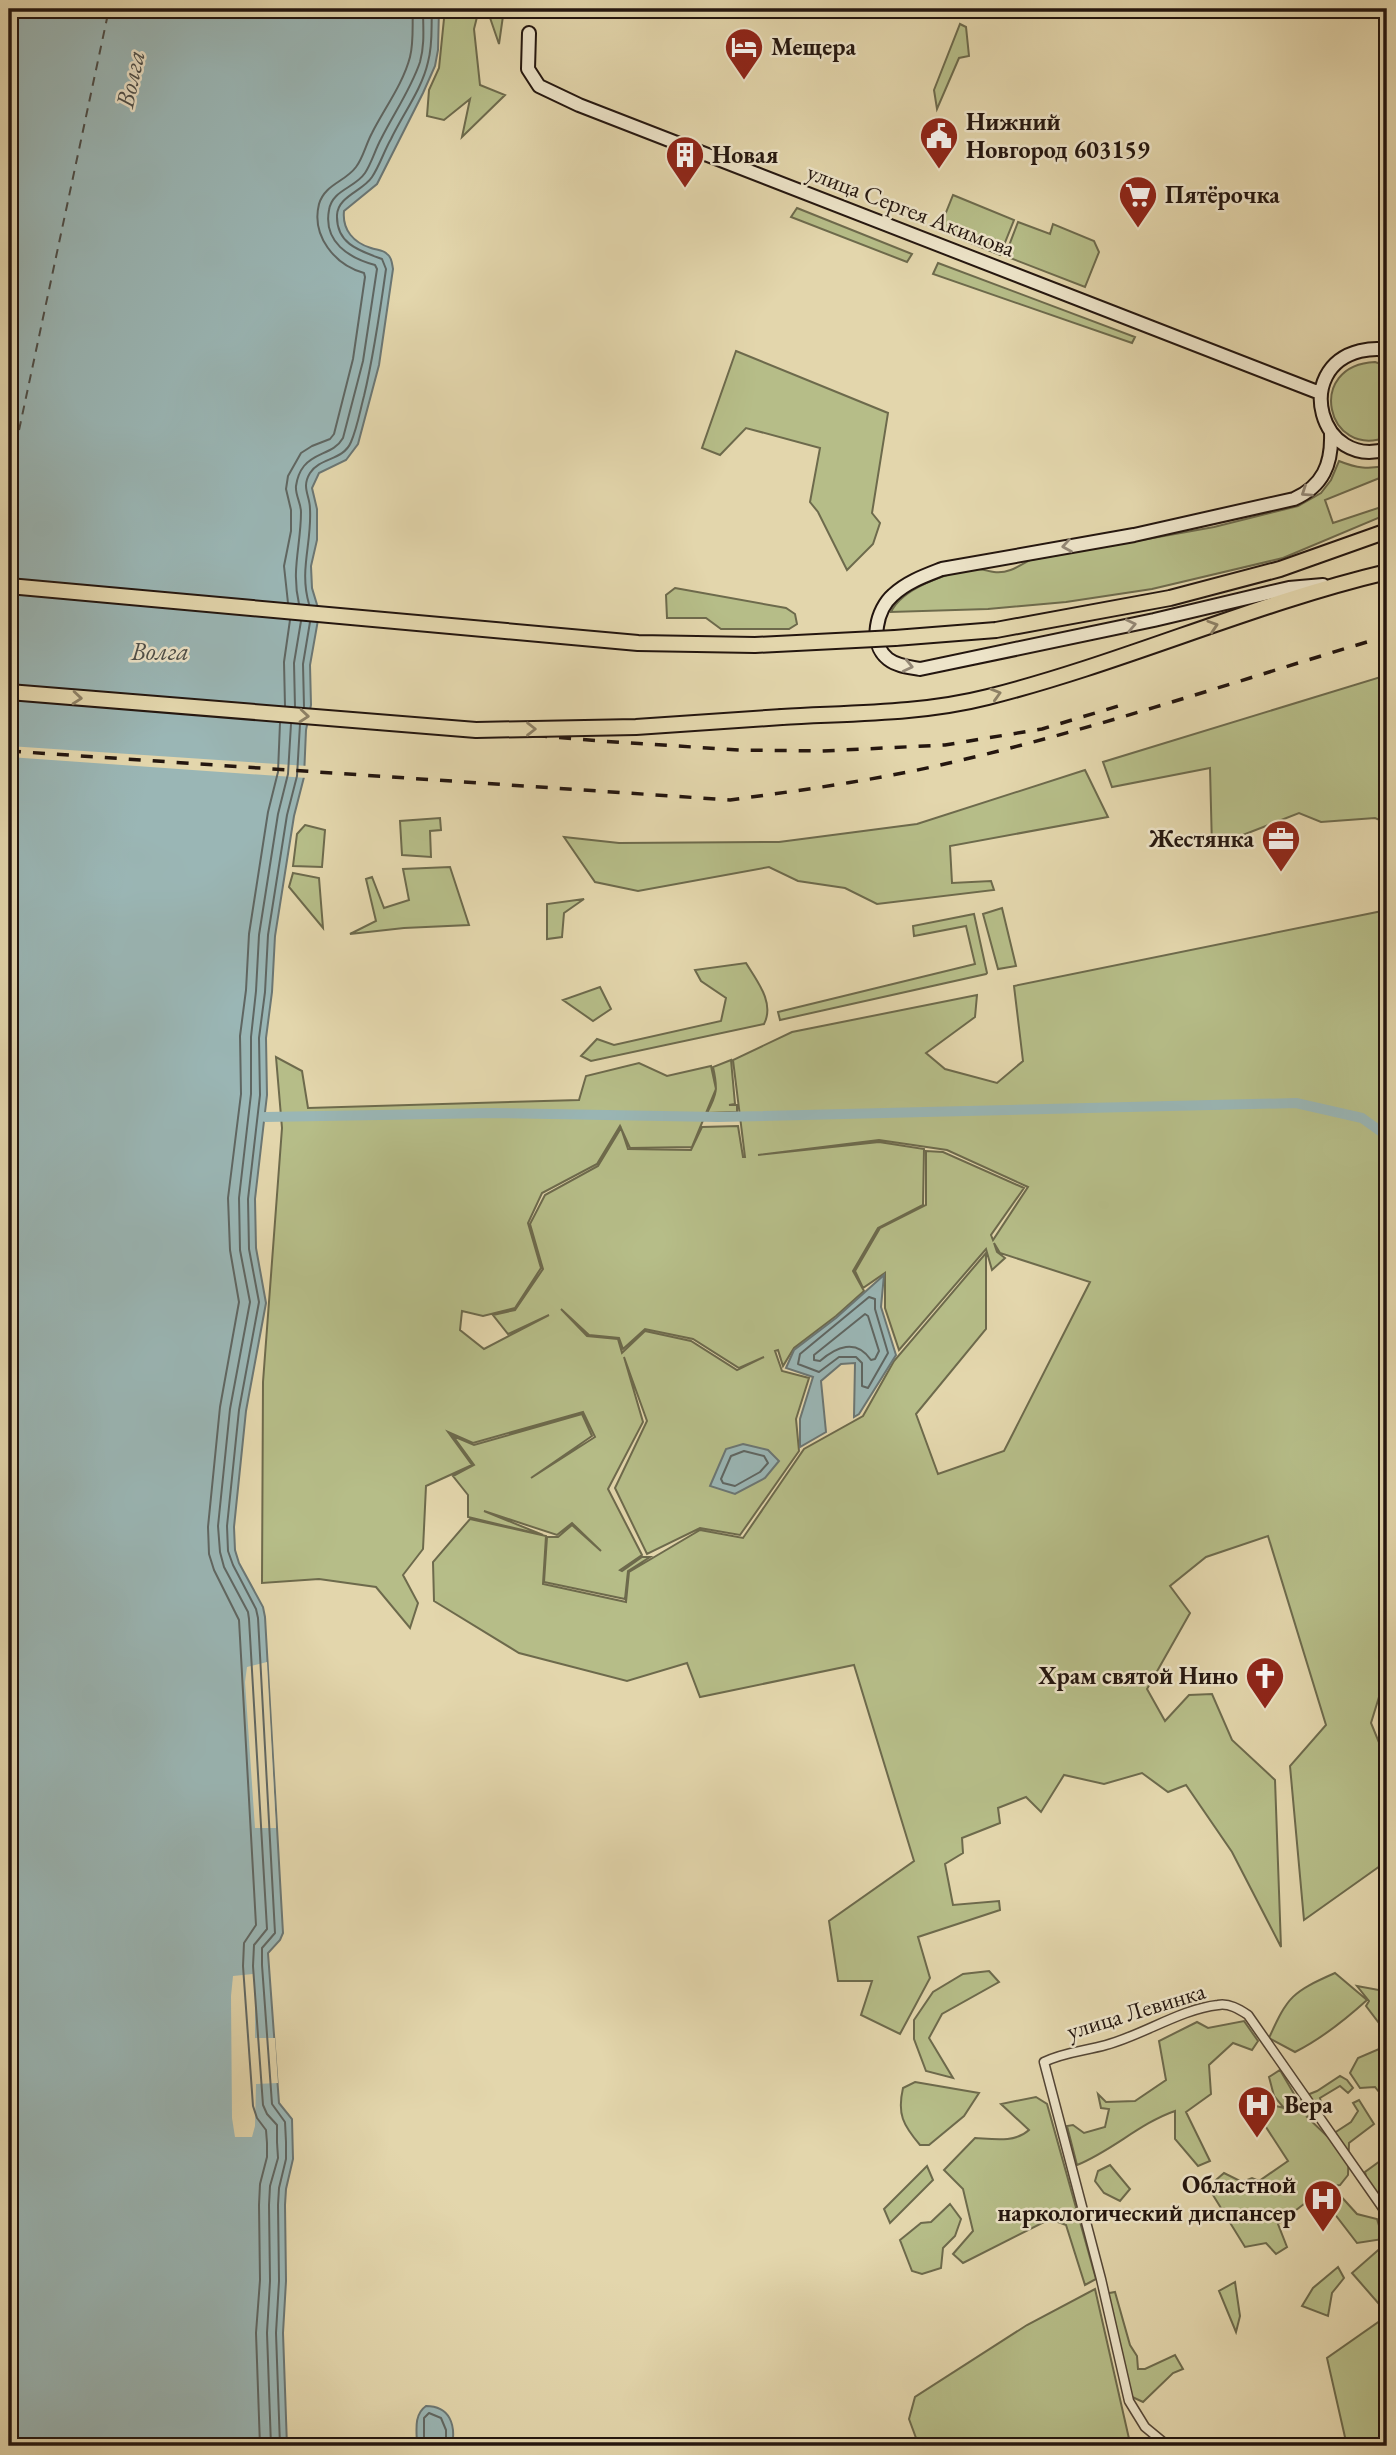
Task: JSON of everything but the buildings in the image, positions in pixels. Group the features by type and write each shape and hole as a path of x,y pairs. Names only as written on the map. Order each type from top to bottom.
{"main road":[{"path":"9,586 638,643 755,645 996,631 1170,598 1280,569 1387,531"},
{"path":"9,692 476,730 636,727 934,707 987,697 1100,663 1340,583 1387,572"}],"street":[{"name":"улица Сергея Акимова","path":"529,33 528,69 539,86 579,105 1320,393"},
{"path":"1340,583 1289,589 1154,621 920,669 900,665 886,658 879,645 877,628 880,611 892,595 914,580 942,569 1134,535 1294,499 1312,489 1321,479 1332,452 1331,434 1321,410 1320,393 1326,376 1336,363 1350,353 1387,345"},
{"path":"1331,434 1351,447 1367,452 1387,449"},
{"name":"улица Левинка","path":"1168,2446 1145,2427 1129,2401 1101,2280 1044,2062 1065,2053 1107,2045 1204,2007 1222,2004 1237,2008 1248,2014 1387,2214"}],"green space":[{"path":"445,9 479,9 474,29 480,85 505,95 462,137 470,99 444,120 427,116 429,90 439,68"},
{"path":"487,9 504,9 499,44"},
{"path":"960,24 966,27 969,56 959,58 937,109 934,90"},
{"path":"953,195 1014,220 1000,255 939,230"},
{"path":"797,208 912,254 907,262 791,217"},
{"path":"1018,222 1050,234 1053,224 1094,241 1099,252 1085,287 1005,256"},
{"path":"938,263 1135,337 1132,343 933,274"},
{"path":"736,351 888,413 872,513 880,523 873,544 847,570 818,512 810,502 820,448 746,428 720,455 702,448"},
{"path":"1375,362 1387,366 1387,437 1366,441 1350,435 1338,424 1332,409 1332,393 1339,378 1353,367"},
{"path":"1339,461 1363,468 1387,465 1387,475 1325,500 1333,523 1378,508 1382,510 1383,516 1283,558 1152,589 1066,602 988,609 891,612 897,603 915,589 962,571 975,569 1004,572 1030,560 1214,527 1298,506 1321,493 1331,480"},
{"path":"675,588 786,608 795,614 797,624 789,629 721,629 706,618 667,618 666,595"},
{"path":"1387,675 1381,707 1387,724 1387,823 1375,818 1321,822 1299,813 1212,847 1210,768 1112,787 1103,762"},
{"path":"1085,770 1108,817 950,846 952,883 991,881 994,890 877,904 845,888 798,881 769,867 638,891 595,882 564,837 619,843 779,842 917,824"},
{"path":"440,818 441,830 430,831 431,857 402,855 400,821"},
{"path":"305,825 325,830 322,867 293,866 297,834"},
{"path":"450,867 469,925 350,934 376,921 366,879 372,877 384,908 409,900 403,869"},
{"path":"293,873 319,878 323,928 289,887"},
{"path":"584,899 564,913 562,937 547,939 547,904"},
{"path":"1002,908 1016,966 998,969 983,914"},
{"path":"1387,910 1387,1671 1371,1723 1387,1762 1387,1861 1304,1920 1290,1766 1326,1725 1268,1536 1206,1557 1170,1586 1190,1613 1147,1689 1165,1721 1189,1695 1212,1694 1232,1740 1275,1780 1281,1947 1232,1852 1186,1785 1168,1792 1142,1773 1104,1784 1064,1775 1041,1812 1026,1797 998,1808 1000,1823 962,1838 963,1853 945,1864 953,1905 999,1901 1000,1910 918,1937 930,1978 900,2034 861,2015 872,1981 838,1981 829,1921 914,1861 854,1665 700,1697 687,1663 627,1681 519,1653 434,1601 433,1562 470,1519 546,1536 543,1584 626,1602 629,1572 700,1530 743,1538 804,1449 863,1416 894,1361 986,1253 986,1329 916,1414 938,1474 1004,1451 1090,1282 1000,1253 994,1243 997,1252 1005,1258 992,1270 986,1249 899,1350 885,1308 885,1273 863,1288 855,1271 880,1228 926,1205 926,1151 943,1152 1024,1188 991,1235 993,1240 1028,1187 947,1150 879,1140 758,1155 879,1142 924,1149 923,1205 878,1228 853,1271 864,1291 794,1348 783,1366 778,1350 775,1351 782,1371 809,1378 796,1419 799,1451 740,1535 700,1528 647,1554 615,1488 647,1421 624,1357 643,1422 608,1489 642,1555 620,1570 642,1557 650,1557 628,1571 625,1599 544,1582 547,1537 558,1537 572,1525 601,1551 572,1523 557,1535 484,1511 543,1535 468,1517 468,1495 453,1476 474,1465 453,1436 474,1445 582,1414 592,1436 531,1478 595,1437 583,1412 473,1443 448,1432 472,1465 426,1486 423,1549 403,1575 418,1603 410,1628 376,1587 319,1579 262,1583 263,1382 282,1128 276,1057 302,1071 308,1108 579,1100 586,1076 639,1063 667,1076 711,1066 716,1089 692,1147 630,1148 621,1129 628,1149 691,1150 702,1127 738,1126 745,1157 733,1060 792,1032 977,995 975,1017 926,1053 945,1069 997,1083 1023,1061 1014,986","holes":["620,1126 598,1166 545,1195 530,1224 543,1269 515,1310 493,1315 508,1334 549,1315 484,1349 460,1330 462,1311 483,1316 515,1308 541,1268 528,1223 542,1193 597,1164","561,1309 589,1335 619,1338 623,1349 645,1329 693,1339 739,1368 764,1357 737,1370 691,1341 645,1331 622,1353 618,1339 587,1336"]},
{"path":"974,914 986,974 780,1020 778,1012 975,964 966,926 914,936 913,926"},
{"path":"746,963 766,1000 767,1016 764,1024 591,1061 581,1056 597,1039 614,1045 721,1021 726,998 701,981 695,970"},
{"path":"600,987 611,1009 593,1021 563,1000"},
{"path":"731,1060 735,1104 729,1105 737,1105 737,1112 707,1113 716,1091 713,1067"},
{"path":"989,1971 999,1982 942,2014 929,2038 953,2078 926,2071 914,2039 914,2020 933,1992 963,1974"},
{"path":"1335,1973 1367,2000 1333,2028 1295,2052 1269,2038 1281,2013 1293,1997 1309,1985"},
{"path":"1357,1986 1384,1991 1387,1989 1387,2023 1382,2027 1366,2006 1369,2001"},
{"path":"1244,2021 1258,2041 1252,2050 1233,2043 1209,2065 1211,2094 1186,2112 1210,2161 1198,2166 1175,2139 1175,2111 1077,2165 1067,2126 1073,2125 1084,2133 1105,2127 1109,2109 1101,2108 1098,2094 1106,2102 1135,2101 1166,2080 1159,2041 1197,2022 1208,2028"},
{"path":"1379,2049 1387,2061 1387,2102 1375,2087 1360,2088 1350,2073 1358,2058"},
{"path":"1280,2070 1297,2099 1317,2091 1340,2076 1353,2088 1348,2093 1340,2086 1320,2098 1322,2108 1307,2117 1328,2137 1351,2122 1358,2111 1353,2103 1359,2100 1374,2124 1349,2143 1348,2175 1340,2185 1326,2187 1278,2224 1287,2247 1276,2254 1266,2243 1245,2247 1208,2187 1224,2173 1242,2182 1252,2178 1259,2181 1288,2161 1253,2107 1260,2102 1284,2108 1274,2096 1269,2077"},
{"path":"915,2082 979,2093 964,2116 929,2145 920,2145 909,2131 901,2112 903,2088"},
{"path":"1036,2097 1047,2104 1096,2279 1085,2285 1066,2225 1050,2219 963,2263 953,2254 973,2231 963,2189 944,2170 975,2138 1011,2139 1029,2130 1001,2104"},
{"path":"1387,2156 1387,2182 1382,2187 1387,2195 1387,2224 1370,2195 1365,2172"},
{"path":"1110,2165 1130,2189 1120,2201 1104,2193 1095,2181 1098,2171"},
{"path":"927,2166 933,2180 890,2223 884,2209"},
{"path":"1337,2192 1357,2214 1377,2219 1383,2239 1357,2243 1324,2200"},
{"path":"950,2204 961,2219 955,2236 943,2248 941,2268 922,2274 912,2271 900,2240 921,2223 931,2222"},
{"path":"1384,2245 1387,2247 1387,2297 1379,2304 1352,2273"},
{"path":"1338,2267 1344,2278 1332,2293 1328,2316 1302,2306 1313,2288"},
{"path":"1235,2282 1240,2316 1236,2332 1219,2291"},
{"path":"1095,2289 1130,2443 1138,2446 919,2446 909,2419 915,2397 1027,2325"},
{"path":"1115,2292 1130,2345 1137,2356 1138,2369 1145,2369 1175,2355 1183,2369 1173,2373 1143,2402 1128,2395 1104,2294"},
{"path":"1387,2316 1387,2446 1347,2446 1327,2358"}],"water":[{"name":"Волга","path":"9,9 439,9 435,66 423,93 377,184 344,211 345,224 350,235 365,246 389,255 393,269 379,365 358,444 346,460 319,473 312,488 317,509 317,540 311,566 312,588 318,608 318,620 310,665 311,705 306,730 304,777 294,816 275,936 266,1038 267,1095 255,1199 256,1248 266,1303 246,1411 234,1527 235,1550 239,1563 263,1607 265,1617 283,1933 268,1953 279,2103 292,2119 293,2159 285,2205 286,2281 283,2333 287,2446 9,2446"},
{"path":"884,1275 881,1307 896,1355 859,1414 854,1417 855,1363 841,1364 821,1381 826,1432 800,1447 800,1419 813,1377 786,1368 794,1350 836,1318"},
{"path":"743,1444 768,1450 779,1461 765,1478 735,1494 710,1486 726,1449"},
{"path":"426,2406 441,2409 450,2418 452,2446 417,2446 417,2419"}],"pier":[{"path":"9,746 308,766 307,778 9,757"},
{"path":"267,1662 276,1828 255,1828 245,1682 247,1667"},
{"path":"253,1974 255,2038 275,2038 278,2083 256,2084 255,2126 252,2137 235,2137 232,2118 233,1976"}],"waterway":[{"path":"265,1117 492,1113 718,1117 1296,1103 1362,1118 1387,1136"}],"ferry route":[{"path":"9,477 109,9"}],"railway":[{"path":"9,751 730,800 895,775 1004,750 1387,636"},
{"path":"9,692 600,741 739,750 822,751 945,745 1042,729 1125,704"}],"place":[{"name":"Мещера","path":"744,81"},
{"name":"Нижний Новгород 603159","path":"939,170"},
{"name":"Новая","path":"685,189"},
{"name":"Пятёрочка","path":"1138,229"},
{"name":"Жестянка","path":"1281,873"},
{"name":"Храм святой Нино","path":"1265,1710"},
{"name":"Вера","path":"1257,2139"},
{"name":"Областной наркологический диспансер","path":"1323,2233"}]}
